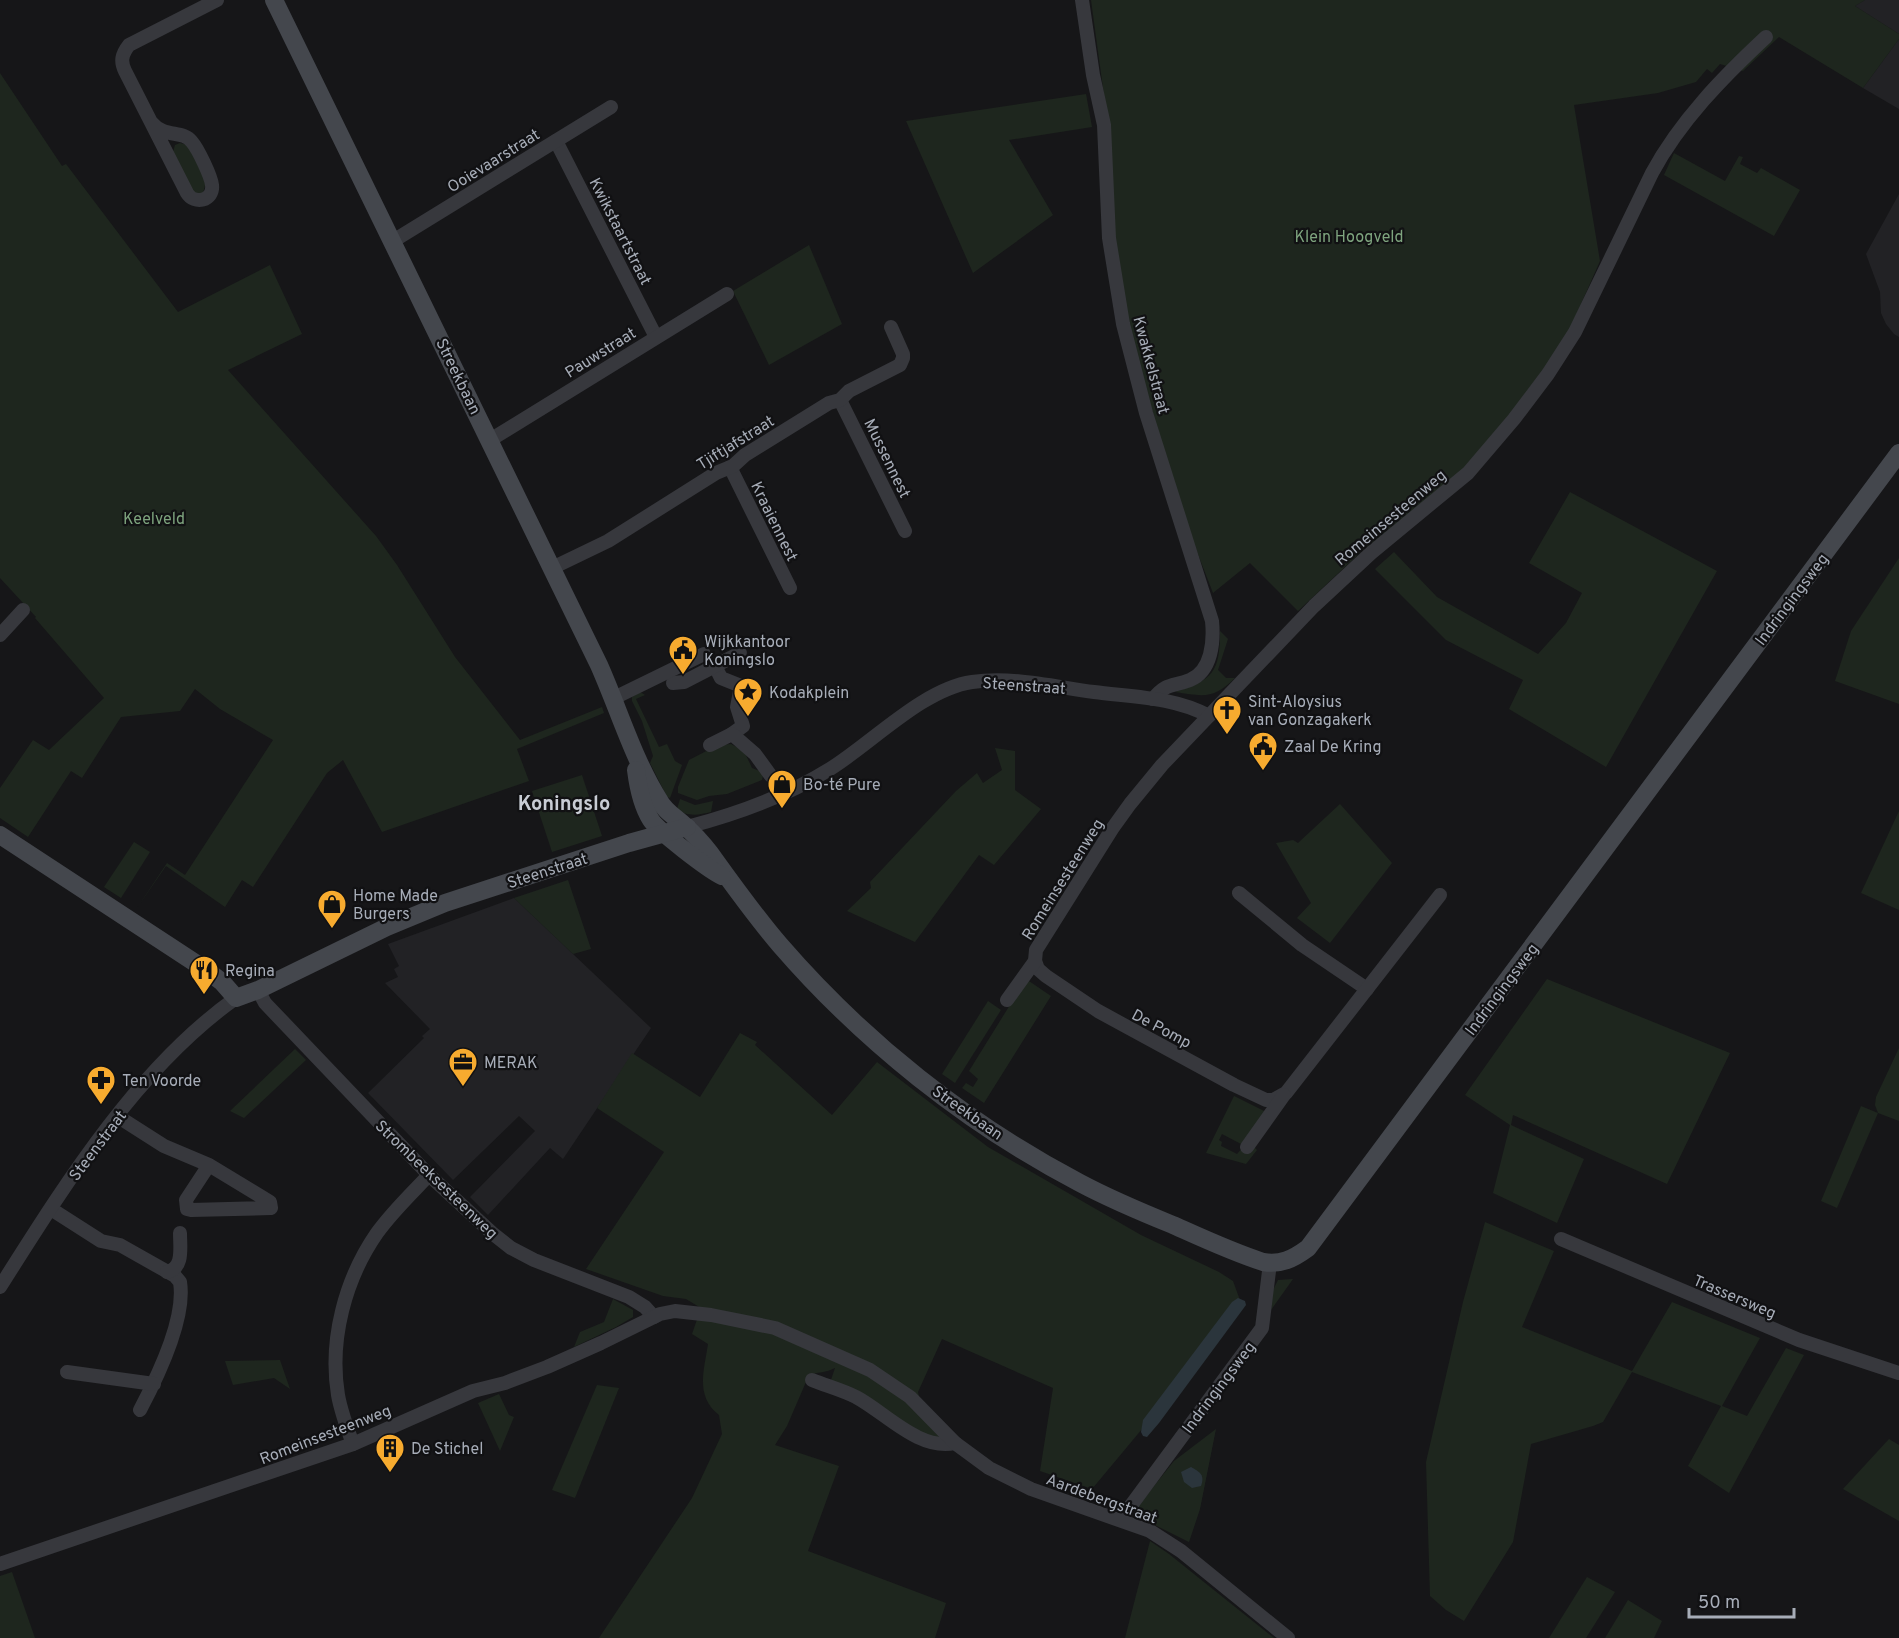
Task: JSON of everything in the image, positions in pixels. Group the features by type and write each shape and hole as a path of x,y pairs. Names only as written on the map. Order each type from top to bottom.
{"street":[{"path":"151,122 162,132 182,135 193,143 212,182 212,191 207,198 198,201 189,197 122,65 124,51 135,41 217,0"},
{"name":"Streekbaan","path":"274,0 614,698 634,756 647,812 654,824 708,868 726,878"},
{"name":"Kwakkelstraat","path":"1082,0 1093,75 1104,125 1109,238 1123,324 1146,412 1212,621 1212,647 1202,670 1193,678 1164,687 1153,699"},
{"name":"Romeinsesteenweg","path":"1007,1000 1035,961 1036,950 1130,804 1169,758 1327,594 1371,553 1468,473 1514,419 1548,374 1575,332 1652,173 1666,149 1719,84 1766,37"},
{"name":"Ooievaarstraat","path":"393,241 611,107"},
{"name":"Kwikstaartstraat","path":"556,141 657,337"},
{"name":"Pauwstraat","path":"490,440 727,294"},
{"name":"Tjiftjafstraat","path":"552,568 608,540 730,467 745,455 829,403 840,400 849,391 898,366 902,362 903,354 891,327"},
{"name":"Mussennest","path":"840,400 905,531"},
{"name":"Indringingsweg","path":"1120,1519 1262,1328 1270,1263 1288,1261 1308,1248 1899,453"},
{"name":"Kraaiennest","path":"730,467 790,588"},
{"path":"0,635 23,610"},
{"path":"673,683 684,682 740,653"},
{"path":"614,698 704,654"},
{"path":"710,745 743,726 737,707 741,686 721,678 715,666"},
{"name":"Steenstraat","path":"0,1287 82,1162 117,1116 178,1048 236,998 258,990 387,927 445,903 758,805 813,779 862,747 921,703 959,685 1001,680 1153,699 1185,705 1209,716"},
{"path":"732,734 755,754 771,776"},
{"name":"Streekbaan","path":"634,756 662,806 687,827 708,850 726,878 779,944 812,980 906,1068 1027,1152 1078,1182 1237,1252 1270,1263"},
{"path":"0,836 206,970 222,982 236,998"},
{"path":"1239,893 1302,945 1367,989"},
{"path":"1247,1147 1286,1093 1440,895"},
{"name":"De Pomp","path":"1035,961 1038,969 1046,976 1098,1011 1224,1080 1266,1100 1274,1100 1286,1093"},
{"name":"Strombeeksesteenweg","path":"258,990 265,1003 429,1175 492,1233 511,1248 534,1260 629,1297 645,1307 654,1317"},
{"path":"117,1116 164,1146 209,1165 270,1202 271,1208 187,1209 186,1200 209,1165"},
{"path":"353,1444 341,1408 336,1380 337,1351 345,1299 354,1273 369,1245 388,1219 429,1175"},
{"path":"51,1209 102,1241 120,1245 177,1279 180,1286 176,1327 154,1384 140,1410"},
{"path":"167,1272 176,1268 180,1261 180,1233"},
{"name":"Trassersweg","path":"1561,1239 1799,1340 1899,1373"},
{"name":"Aardebergstraat","path":"654,1317 668,1312 689,1312 738,1319 784,1331 870,1371 916,1402 955,1443 983,1464 1016,1483 1150,1531 1181,1551 1288,1638"},
{"name":"Romeinsesteenweg","path":"0,1564 353,1444 473,1391 505,1383 547,1367 654,1317"},
{"path":"67,1372 154,1384"},
{"path":"812,1380 856,1397 923,1440 938,1444 955,1443"}],"shaded area":[{"path":"1865,0 1899,0 1899,34 1855,6"},
{"path":"1899,39 1899,109 1863,88"},
{"path":"1899,194 1899,337 1886,324 1881,313 1880,292 1866,254"},
{"path":"514,898 651,1028 563,1159 550,1148 488,1215 470,1197 535,1131 519,1116 453,1180 368,1093 424,1038 422,1036 430,1029 385,983 398,977 394,969 399,966 388,944"},
{"path":"1238,1298 1245,1301 1246,1305 1159,1423 1147,1437 1143,1436 1141,1432 1143,1420 1232,1302"},
{"path":"1191,1467 1201,1474 1201,1486 1192,1488 1184,1482 1181,1472"}],"green space":[{"name":"Klein Hoogveld","path":"1091,0 1865,0 1855,6 1899,34 1899,39 1863,88 1779,37 1743,71 1720,64 1712,73 1707,69 1696,82 1658,93 1574,105 1600,261 1570,329 1544,371 1476,457 1436,496 1363,550 1298,611 1250,563 1213,593 1187,526 1145,396 1116,264 1108,125"},
{"name":"Keelveld","path":"0,73 62,166 66,164 178,312 270,265 302,334 228,370 376,536 455,657 520,740 602,707 604,713 517,749 529,781 382,832 343,760 327,773 253,887 242,880 225,907 166,866 137,908 167,863 185,875 273,740 220,709 195,689 180,711 121,717 82,778 71,771 28,837 0,818 0,788 33,740 49,750 104,698 0,578"},
{"path":"1086,94 1092,127 1009,140 1053,215 973,273 906,121"},
{"path":"180,143 188,145 206,182 203,193 194,193 173,152 175,145"},
{"path":"1674,153 1725,181 1739,156 1743,157 1740,164 1757,173 1761,168 1800,190 1774,236 1664,175"},
{"path":"809,245 842,324 769,365 733,291"},
{"path":"1570,492 1717,571 1606,767 1509,709 1523,680 1446,640 1375,569 1394,552 1437,597 1538,654 1566,623 1582,593 1529,563"},
{"path":"1899,558 1899,704 1835,681 1851,631"},
{"path":"1220,631 1228,639 1218,670 1226,678 1235,678 1220,690 1207,695 1175,692 1198,683 1212,672 1218,656"},
{"path":"640,692 645,695 636,699 659,747 667,744 675,761 682,765 670,798 667,797 650,763 653,756 642,721 632,701 632,697"},
{"path":"731,744 744,751 752,768 762,772 762,780 727,794 697,800 678,793 678,787 689,760 718,745"},
{"path":"995,748 1015,751 1015,790 1041,809 994,865 979,855 915,942 847,911 871,888 870,882 956,791 977,773 983,783 1002,770"},
{"path":"582,775 602,836 552,852 532,791"},
{"path":"680,799 695,805 713,801 711,812 685,813 677,809"},
{"path":"1340,804 1392,863 1330,943 1297,918 1311,903 1276,843 1293,840 1298,843"},
{"path":"1899,811 1899,910 1861,893"},
{"path":"134,842 150,852 121,898 104,887"},
{"path":"568,880 591,949 573,954 514,898"},
{"path":"1026,979 1051,996 984,1103 962,1088 966,1083 973,1087 978,1079 969,1071"},
{"path":"1547,979 1730,1053 1667,1184 1513,1115 1511,1125 1584,1159 1557,1223 1493,1193 1510,1125 1465,1095"},
{"path":"988,1001 1001,1010 955,1083 942,1074"},
{"path":"740,1033 757,1042 755,1045 832,1115 877,1062 988,1147 1141,1235 1233,1281 1241,1303 1238,1314 1092,1489 1040,1471 1053,1388 942,1339 918,1392 923,1414 947,1438 933,1439 830,1383 835,1368 809,1375 787,1426 775,1445 839,1466 808,1551 946,1603 935,1638 599,1638 692,1498 722,1434 719,1415 711,1408 704,1391 703,1373 708,1344 692,1334 701,1308 686,1299 663,1296 586,1269 664,1152 597,1108 632,1053 700,1097"},
{"path":"1899,1048 1899,1121 1878,1113 1875,1105 1876,1097"},
{"path":"295,1049 306,1060 244,1118 230,1111"},
{"path":"1234,1096 1266,1112 1241,1144 1222,1134 1219,1140 1222,1142 1221,1146 1237,1154 1244,1146 1252,1145 1257,1150 1246,1164 1206,1153"},
{"path":"1861,1106 1878,1113 1837,1208 1821,1201"},
{"path":"1485,1222 1554,1251 1522,1327 1632,1371 1672,1302 1760,1338 1722,1406 1747,1416 1786,1348 1804,1355 1729,1493 1688,1466 1721,1406 1632,1372 1603,1422 1531,1444 1513,1542 1464,1621 1446,1610 1430,1596 1426,1462 1463,1302"},
{"path":"1293,1279 1271,1310 1273,1290 1278,1280"},
{"path":"613,1299 633,1310 633,1317 574,1347 580,1332 604,1322"},
{"path":"280,1360 290,1389 274,1378 233,1385 225,1361"},
{"path":"597,1385 619,1388 575,1498 552,1490"},
{"path":"499,1394 509,1415 514,1417 500,1451 478,1403"},
{"path":"1216,1429 1200,1509 1189,1542 1139,1517 1138,1506 1174,1461"},
{"path":"1889,1439 1899,1445 1899,1521 1843,1489"},
{"path":"1150,1541 1169,1554 1274,1638 1125,1638"},
{"path":"12,1572 35,1638 0,1638 0,1576"},
{"path":"1587,1577 1615,1592 1586,1638 1549,1638"},
{"path":"1628,1600 1662,1621 1654,1638 1605,1638"}],"place":[{"name":"Wijkkantoor Koningslo","path":"683,676"},
{"name":"Kodakplein","path":"748,718"},
{"name":"Sint-Aloysius van Gonzagakerk","path":"1227,736"},
{"name":"Zaal De Kring","path":"1263,772"},
{"name":"Bo-té Pure","path":"782,810"},
{"name":"Home Made Burgers","path":"332,930"},
{"name":"Regina","path":"204,996"},
{"name":"MERAK","path":"463,1088"},
{"name":"Ten Voorde","path":"101,1106"},
{"name":"De Stichel","path":"390,1474"}],"district":[{"name":"Koningslo","path":"564,803"}]}
